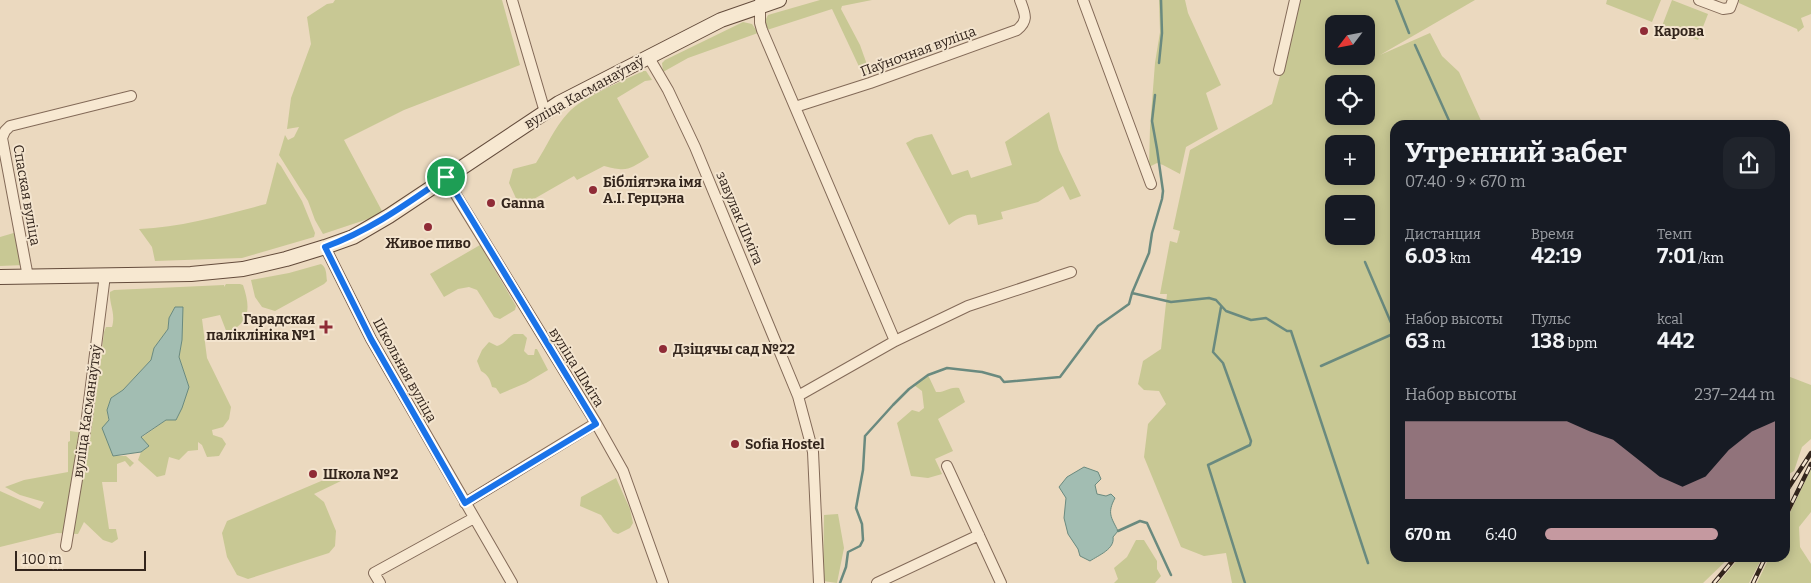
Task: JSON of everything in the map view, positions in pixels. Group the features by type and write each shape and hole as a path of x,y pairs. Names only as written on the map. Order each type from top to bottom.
{"main road":[{"name":"вуліца Касманаўтаў","path":"0,277 191,274 243,268 286,259 325,247 353,237 389,216 559,103 721,20 760,3 779,0"}],"street":[{"path":"512,0 545,112"},
{"name":"Паўночная вуліца","path":"795,107 870,83 1017,30 1023,25 1026,17 1020,0"},
{"path":"1083,0 1151,184"},
{"path":"1279,70 1295,0"},
{"path":"1699,0 1723,9 1730,8 1733,0"},
{"path":"760,3 760,24 762,30 895,341"},
{"name":"завулак Шміта","path":"648,56 668,90 695,147 798,396 813,452 819,583"},
{"name":"Спаская вуліца","path":"28,277 2,138 5,131 10,126 131,96"},
{"name":"вуліца Шміта","path":"446,177 596,424 622,471 662,583"},
{"name":"Школьная вуліца","path":"325,247 371,339 512,583"},
{"path":"798,396 895,341 968,306 1071,272"},
{"name":"вуліца Касманаўтаў","path":"66,546 86,425 105,275"},
{"path":"465,503 596,424"},
{"path":"947,466 1001,583"},
{"path":"380,583 374,574 474,518"},
{"path":"877,583 979,535"}],"green space":[{"path":"335,0 502,0 520,65 404,110 344,140 382,211 371,218 323,234 308,201 279,155 285,135 288,140 294,137 299,127 287,129 291,98 311,44 307,17 327,4 333,3"},
{"path":"820,0 872,0 842,6 841,9 860,45 870,73 862,77 863,75 832,9 767,30 764,23 768,15"},
{"path":"1159,0 1185,0 1188,13 1221,85 1206,93 1218,129 1186,147 1180,174 1157,163 1149,167 1155,63 1160,32"},
{"path":"1299,0 1475,0 1380,55 1430,33 1442,56 1459,72 1481,120 1390,120 1390,562 1725,562 1703,583 1232,583 1226,553 1204,556 1181,547 1144,457 1148,424 1166,404 1159,391 1144,390 1138,384 1143,361 1161,349 1167,294 1160,294 1170,241 1177,243 1180,231 1173,229 1190,150 1272,104"},
{"path":"1607,0 1661,0 1652,22 1606,4"},
{"path":"1672,0 1708,14 1698,40 1662,26"},
{"path":"1739,0 1811,0 1811,14 1801,18 1804,27 1798,32 1797,29 1739,3"},
{"path":"743,22 752,24 758,33 688,58 663,72 662,63 665,60"},
{"path":"646,71 652,80 645,81 617,98 649,157 628,169 604,166 577,180 574,176 520,207 509,183 513,169 536,163 559,125 574,107 614,84"},
{"path":"1049,112 1059,150 1081,196 1070,200 1063,186 1038,202 1001,212 1003,219 978,225 976,215 969,215 949,225 906,143 915,138 932,134 952,175 968,170 971,178 1012,165 1005,142"},
{"path":"277,162 302,201 315,233 314,237 242,258 155,261 152,247 139,229 187,223 266,204"},
{"path":"17,232 24,265 0,266 0,237"},
{"path":"480,245 516,306 515,310 500,319 494,317 477,290 469,287 458,289 444,297 430,274"},
{"path":"321,264 325,269 327,281 275,311 262,307 255,297 251,280 289,273"},
{"path":"226,284 243,285 248,308 247,314 240,324 227,333 220,315 202,319 207,358 231,407 229,419 223,427 212,430 213,435 222,438 226,444 219,456 207,457 202,445 198,442 198,450 188,451 179,460 169,457 165,475 157,477 138,460 141,452 149,446 141,438 166,420 189,387 179,357 182,340 169,318 168,329 154,348 151,360 123,390 111,398 107,410 113,456 126,456 134,463 130,467 125,461 117,464 117,482 102,482 109,529 116,529 118,539 112,543 103,540 84,522 78,534 57,533 0,547 0,491 40,509 44,502 20,495 5,487 24,480 68,472 70,431 83,433 90,426 98,384 104,332 106,327 112,327 113,322 110,292 114,290 224,285 224,287"},
{"path":"514,334 523,334 527,338 524,351 528,355 534,355 535,349 537,349 548,370 526,383 500,394 496,388 492,387 488,378 481,371 477,361 482,350 489,342 497,346"},
{"path":"928,375 936,392 959,388 965,402 938,419 953,451 935,459 942,474 928,478 911,476 897,423 912,410 919,412 924,408 922,391 914,385"},
{"path":"1790,377 1811,385 1811,439 1802,447 1794,471 1790,473"},
{"path":"1811,469 1811,512 1799,527 1800,547 1811,564 1811,583 1757,583 1767,562 1790,562 1790,513"},
{"path":"340,473 343,480 314,494 324,502 336,531 335,546 329,553 248,579 237,575 227,557 222,533 227,521"},
{"path":"616,478 630,509 633,523 630,528 618,534 613,532 601,515 580,506 581,497"},
{"path":"838,514 844,548 837,583 823,581 824,515"},
{"path":"1136,540 1144,540 1157,561 1157,569 1161,576 1155,583 1114,583 1118,579 1114,568 1127,557"},
{"path":"1736,562 1760,562 1749,583 1718,583"}],"shaded area":[{"path":"175,307 183,307 182,340 179,357 189,387 182,408 176,420 166,420 141,437 149,446 141,452 113,456 102,428 109,420 107,410 111,398 123,390 151,360 154,348 168,329 169,318"},
{"path":"1084,467 1098,472 1101,479 1095,485 1097,494 1106,496 1111,494 1115,498 1111,508 1111,515 1118,531 1113,537 1112,545 1090,561 1080,556 1078,549 1068,534 1064,518 1066,498 1059,487 1067,477"}],"waterway":[{"path":"1159,63 1162,33 1161,0"},
{"path":"1396,0 1409,33"},
{"path":"1415,45 1449,120"},
{"path":"840,583 846,567 848,552 860,546 863,540 862,524 856,508 863,470 865,436 909,389 928,375 947,368 982,372 1000,377 1004,382 1060,377 1098,326 1129,304 1149,253 1163,191 1152,121 1155,95"},
{"path":"1365,262 1390,320"},
{"path":"1132,293 1171,302 1209,298 1216,300 1226,311 1251,320 1266,318 1287,331 1291,331 1368,563"},
{"path":"1221,307 1213,352 1223,363 1251,441 1250,445 1208,465 1245,583"},
{"path":"1321,366 1390,335"},
{"path":"1118,531 1140,521 1147,523 1171,575"}],"railway":[{"path":"1790,485 1811,453"},
{"path":"1790,507 1811,464"},
{"path":"1714,583 1732,562"},
{"path":"1753,583 1763,562"}],"place":[{"name":"Карова","path":"1644,31"},
{"name":"Бібліятэка імя А.І. Герцэна","path":"593,190"},
{"name":"Ganna","path":"491,203"},
{"name":"Живое пиво","path":"428,227"},
{"name":"Гарадская паліклініка №1","path":"326,327"},
{"name":"Дзіцячы сад №22","path":"663,349"},
{"name":"Sofia Hostel","path":"735,444"},
{"name":"Школа №2","path":"313,474"}],"route":[{"path":"446,177 596,424 465,503 371,339 325,247 353,237 389,216 446,177"}]}
